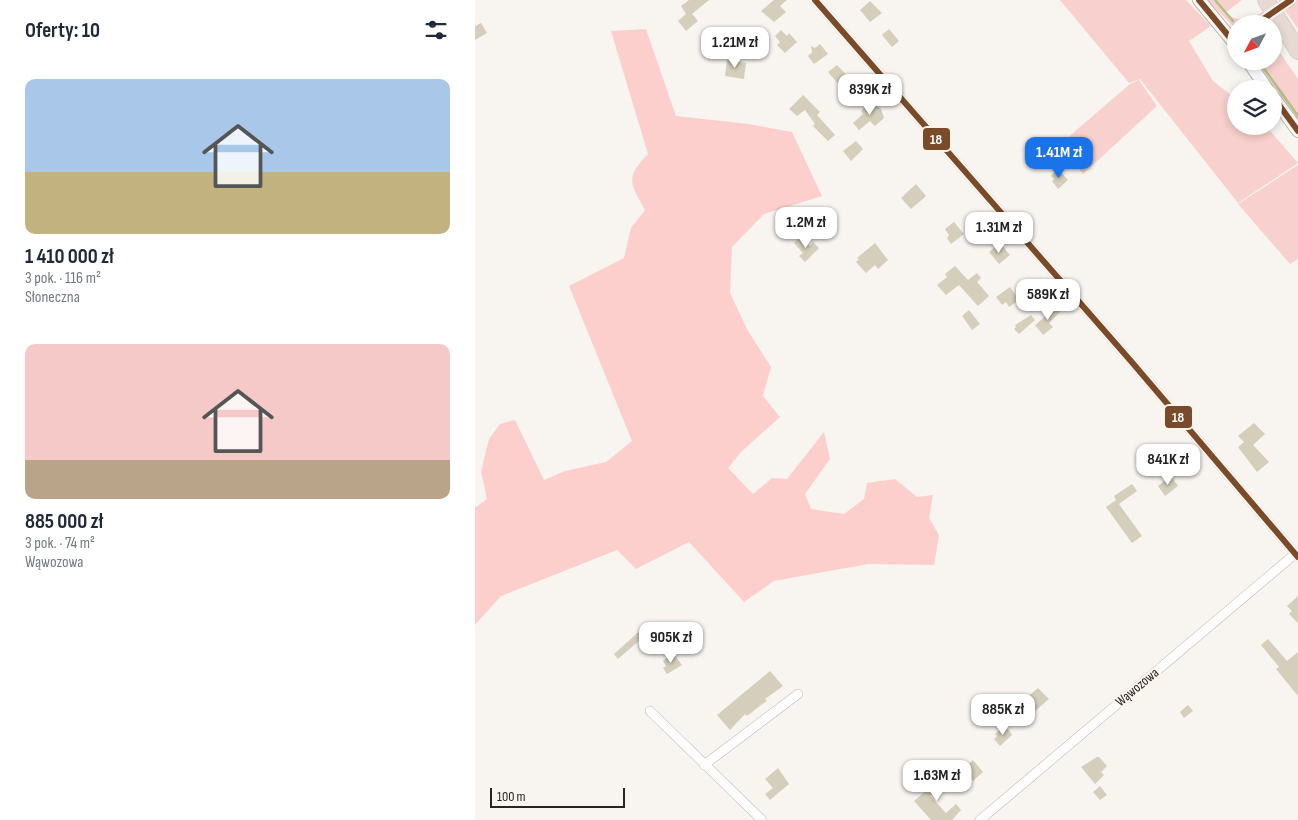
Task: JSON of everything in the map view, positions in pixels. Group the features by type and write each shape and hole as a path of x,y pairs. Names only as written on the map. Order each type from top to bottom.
{"highway":[{"path":"1255,0 1298,51"},
{"path":"1266,0 1287,36"}],"street":[{"path":"815,0 1297,556"},
{"path":"1199,0 1227,32"},
{"path":"1282,109 1298,131"},
{"name":"Wąwozowa","path":"980,820 1297,556"},
{"path":"704,765 798,694"},
{"path":"650,711 763,820"}],"shaded area":[{"path":"1060,0 1186,0 1211,26 1189,41 1213,81 1227,92 1227,135 1274,135 1298,163 1238,203 1140,79 1129,83"},
{"path":"1207,0 1242,0 1226,12 1229,15 1227,15 1227,20"},
{"path":"1278,0 1298,0 1298,29"},
{"path":"646,29 676,116 749,124 792,132 822,196 764,214 732,247 730,293 748,331 771,367 763,396 780,417 741,452 728,468 753,494 772,478 787,479 824,432 830,459 805,494 811,509 844,514 864,499 867,483 895,479 917,497 933,495 929,518 939,535 934,565 868,564 774,581 744,602 689,542 636,569 617,550 501,596 475,625 475,508 487,499 481,471 489,439 500,424 515,420 544,480 565,471 606,462 632,441 569,286 624,258 631,228 645,210 636,194 632,181 636,169 648,154 611,31"},
{"path":"1283,57 1298,79 1298,121 1282,99 1282,80 1268,80 1261,70 1283,70"},
{"path":"1139,80 1157,106 1083,174 1059,145 1130,84"},
{"path":"1298,165 1298,259 1290,264 1238,204"}],"building":[{"path":"689,0 709,0 692,14 698,21 686,31 678,21 686,14 681,6"},
{"path":"774,0 787,0 780,6 786,12 774,22 761,11"},
{"path":"870,1 882,13 870,22 860,10"},
{"path":"481,23 487,33 475,40 475,26"},
{"path":"889,29 899,41 892,47 882,35"},
{"path":"781,30 787,36 789,33 797,42 785,53 777,45 780,42 775,36"},
{"path":"820,44 828,54 814,64 808,56 812,52 811,46 815,48"},
{"path":"727,60 746,63 744,79 725,76"},
{"path":"837,65 854,83 844,91 828,72"},
{"path":"803,95 820,112 817,115 835,135 828,141 813,126 815,124 805,110 797,116 789,109"},
{"path":"871,101 881,109 884,118 875,126 870,121 859,130 853,123 863,114 861,111"},
{"path":"856,141 863,149 851,161 843,151"},
{"path":"1058,169 1068,180 1058,189 1051,176"},
{"path":"916,184 926,196 911,209 901,198"},
{"path":"954,222 964,234 951,244 945,229"},
{"path":"800,237 810,246 813,242 819,248 805,262 799,256 803,253 794,243"},
{"path":"875,243 888,260 878,269 875,265 866,273 856,262 859,259 857,258"},
{"path":"1000,243 1010,255 999,264 989,252"},
{"path":"955,266 968,280 977,273 981,278 977,282 989,296 978,306 959,285 946,295 937,285 947,277 945,274"},
{"path":"1010,287 1019,300 1009,307 1006,302 1002,305 996,297"},
{"path":"1058,306 1062,310 1049,323 1053,327 1043,335 1035,325"},
{"path":"969,310 980,324 972,330 962,316"},
{"path":"1031,315 1035,320 1019,334 1014,329 1015,325"},
{"path":"1254,423 1265,434 1253,445 1269,462 1257,472 1238,447 1244,442 1238,436"},
{"path":"1171,476 1178,486 1165,496 1158,486"},
{"path":"1132,484 1137,491 1119,504 1142,536 1132,543 1106,507 1116,500 1114,496"},
{"path":"1298,596 1298,623 1289,614 1292,611 1287,606"},
{"path":"643,628 647,634 618,659 614,654"},
{"path":"1268,639 1287,661 1298,652 1298,696 1276,669 1279,667 1261,645"},
{"path":"673,653 682,665 667,674 663,668 666,666 663,661"},
{"path":"770,671 783,686 765,699 767,701 747,716 745,714 730,730 717,715"},
{"path":"1038,688 1049,699 1034,712 1023,701"},
{"path":"1188,705 1193,711 1184,718 1180,712"},
{"path":"1004,726 1012,735 1000,746 994,739 997,736 995,734"},
{"path":"1097,757 1107,766 1101,772 1104,775 1095,784 1081,767"},
{"path":"973,760 983,772 973,781 969,776 966,778 961,771"},
{"path":"778,768 789,784 770,800 765,794 773,788 765,779"},
{"path":"950,770 955,775 930,796 946,813 956,804 961,810 952,820 931,820 914,801"},
{"path":"1100,786 1107,795 1100,800 1093,792"}],"waterway":[{"path":"1215,0 1228,15"},
{"path":"1265,70 1298,116"}],"tunnel":[{"path":"1269,15 1291,0"}],"transit line":[{"name":"18","path":"815,0 1130,360 1298,557"},
{"name":"18","path":"1199,0 1227,34"},
{"name":"18","path":"1269,15 1291,0"},
{"name":"18","path":"1282,109 1298,131"}]}
